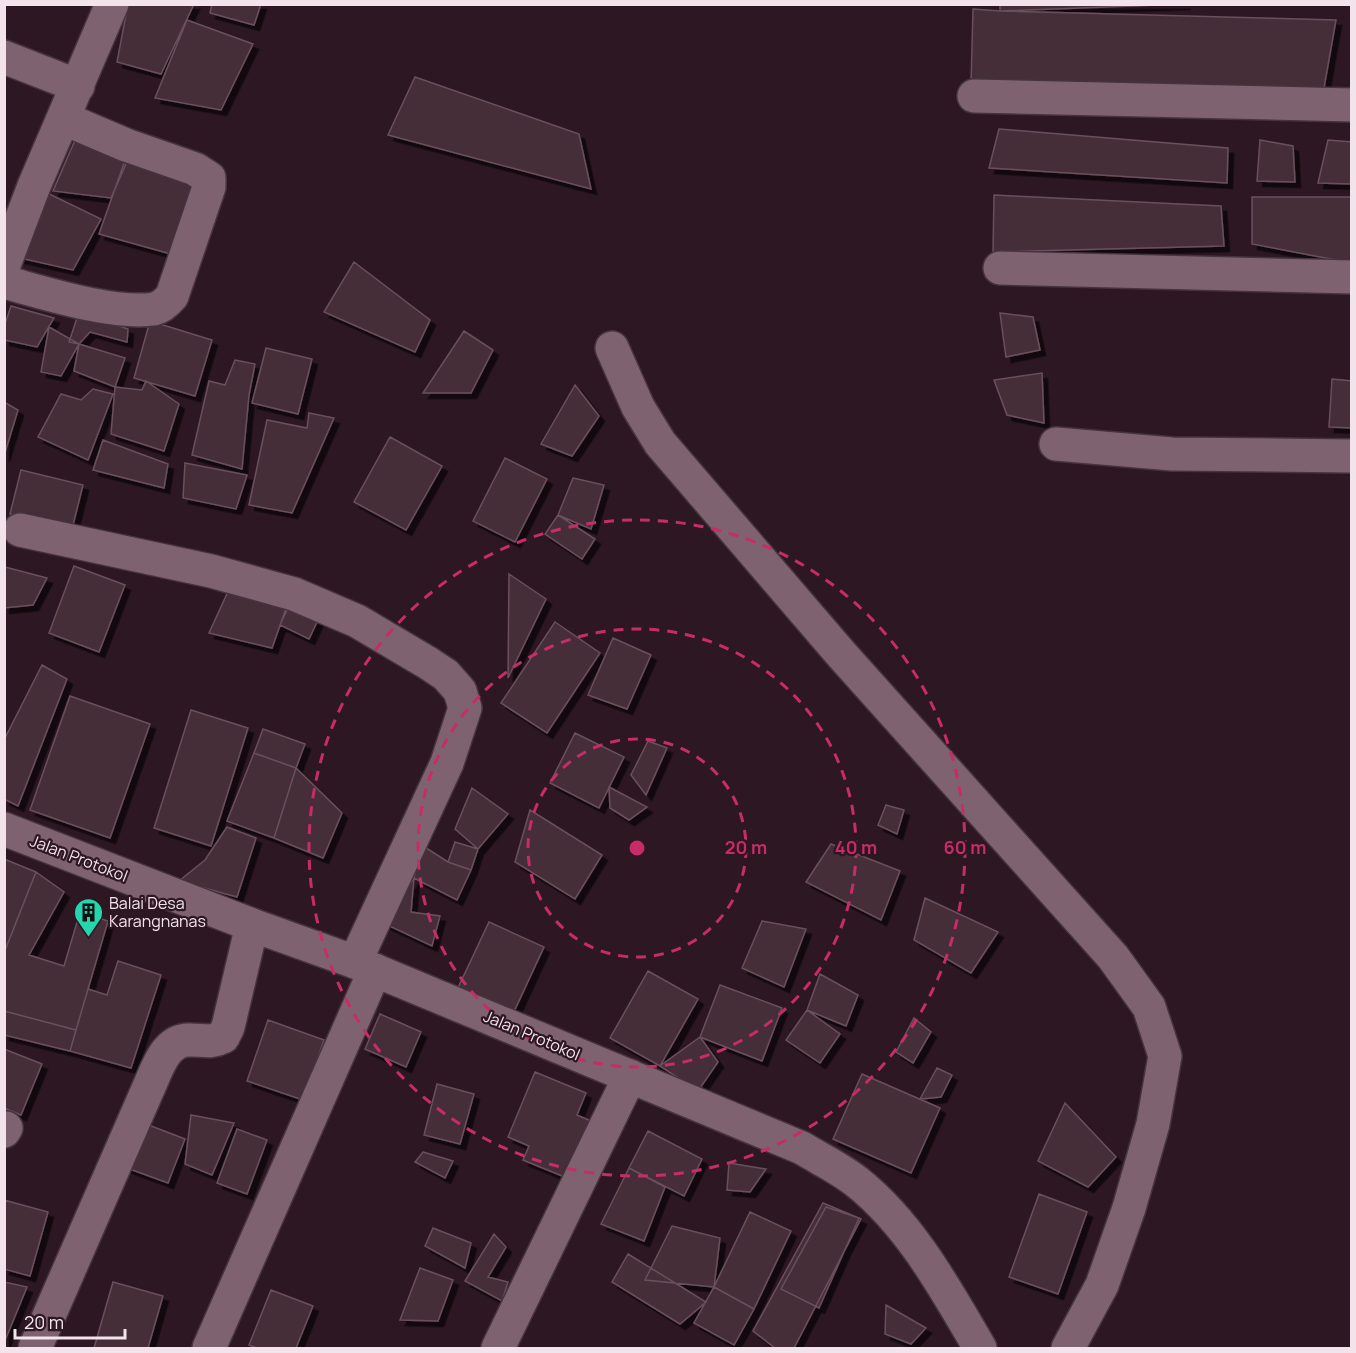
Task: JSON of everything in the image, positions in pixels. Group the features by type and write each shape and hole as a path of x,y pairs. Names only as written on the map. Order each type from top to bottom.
{"street":[{"path":"4,265 34,186 112,4"},
{"path":"4,57 78,86"},
{"path":"974,96 1352,105"},
{"path":"4,282 97,305 141,309 156,308 167,303 172,296 209,187 209,178 195,169 126,145 64,119"},
{"path":"1000,268 1352,277"},
{"path":"612,348 638,407 660,443 842,655 1113,957 1149,1007 1165,1056 1153,1124 1129,1208 1102,1285 1068,1348"},
{"path":"1056,444 1172,454 1352,456"},
{"path":"20,530 211,571 294,594 357,621 428,663 446,675 460,691 465,708 447,764 208,1348"},
{"name":"Jalan Protokol","path":"4,830 252,926 365,966 802,1148 857,1182 899,1222 946,1288 980,1348"},
{"path":"35,1348 168,1050 180,1041 210,1042 223,1037 228,1027 252,926"},
{"path":"498,1348 630,1077"}],"building":[{"path":"128,4 194,4 161,74 117,62"},
{"path":"212,4 261,4 254,25 210,13"},
{"path":"1000,4 1185,4 1000,11"},
{"path":"973,9 1336,20 1324,88 971,84"},
{"path":"187,20 253,44 221,110 155,98"},
{"path":"415,77 579,134 591,189 388,135"},
{"path":"999,129 1228,148 1227,183 989,168"},
{"path":"79,131 131,153 111,198 53,191"},
{"path":"1260,140 1293,146 1295,182 1257,181"},
{"path":"1328,140 1352,142 1352,184 1318,183"},
{"path":"128,152 206,178 171,254 99,234"},
{"path":"37,188 101,219 73,270 11,256"},
{"path":"994,195 1221,206 1224,246 993,252"},
{"path":"1252,197 1352,197 1352,263 1252,244"},
{"path":"354,262 430,320 415,352 324,312"},
{"path":"11,306 54,318 37,347 4,340 4,327"},
{"path":"79,312 128,329 127,342 90,332 79,344 69,342"},
{"path":"1000,313 1033,317 1040,350 1006,357"},
{"path":"150,321 212,340 195,396 134,378"},
{"path":"49,327 79,344 61,376 41,372"},
{"path":"464,331 493,350 471,393 423,393"},
{"path":"79,344 125,358 115,387 74,371"},
{"path":"266,348 312,359 298,414 252,403"},
{"path":"235,360 255,364 249,395 242,469 192,455 209,381 225,385"},
{"path":"1042,373 1044,423 1007,415 994,380"},
{"path":"1332,379 1352,381 1352,428 1329,427"},
{"path":"146,381 179,404 164,451 111,434 115,387 142,390"},
{"path":"575,385 599,416 572,456 541,444"},
{"path":"93,389 113,394 88,460 38,437 61,394 81,400"},
{"path":"4,402 18,410 4,456"},
{"path":"309,413 334,418 292,513 249,505 267,420 307,428"},
{"path":"390,437 442,466 406,530 354,502"},
{"path":"103,440 168,464 164,488 93,470"},
{"path":"505,458 547,479 515,542 473,521"},
{"path":"185,463 247,475 236,509 183,498"},
{"path":"21,470 83,485 72,529 10,514"},
{"path":"573,478 604,485 591,529 558,515"},
{"path":"558,515 595,539 582,559 545,534"},
{"path":"74,566 125,585 99,652 49,633"},
{"path":"5,567 47,578 33,605 4,608"},
{"path":"509,574 546,599 508,678"},
{"path":"231,585 289,600 272,648 209,633"},
{"path":"294,595 318,620 309,639 280,625"},
{"path":"555,622 600,653 547,733 501,703"},
{"path":"613,638 651,655 627,709 588,695"},
{"path":"42,665 67,679 18,806 4,799 4,740"},
{"path":"70,696 150,724 110,838 30,810"},
{"path":"191,710 248,728 211,846 154,828"},
{"path":"263,729 305,744 296,768 254,753"},
{"path":"575,733 624,757 599,808 550,783"},
{"path":"648,741 667,748 646,795 631,775"},
{"path":"254,753 296,768 274,838 227,821"},
{"path":"296,768 342,813 323,858 274,838"},
{"path":"609,787 647,807 629,820 610,808"},
{"path":"472,788 508,814 478,849 455,829"},
{"path":"886,805 904,810 897,834 878,825"},
{"path":"530,810 602,855 575,899 515,862"},
{"path":"227,827 256,838 237,897 179,881 205,860"},
{"path":"455,842 478,849 471,870 448,862"},
{"path":"420,844 448,862 471,870 457,900 414,878"},
{"path":"831,844 900,871 881,920 806,882"},
{"path":"4,859 36,872 4,953"},
{"name":"Balai Desa Karangnanas","path":"36,872 64,892 29,955 64,966 80,912 108,921 76,1030 4,1011 4,953"},
{"path":"414,878 411,912 440,916 432,946 383,923"},
{"path":"925,898 998,932 971,973 914,940"},
{"path":"762,921 806,929 784,987 742,968"},
{"path":"489,922 544,947 512,1016 457,990"},
{"path":"118,961 161,975 131,1068 70,1051 88,989 107,995"},
{"path":"648,971 698,999 660,1066 610,1038"},
{"path":"820,974 858,995 846,1026 807,1010"},
{"path":"720,985 782,1008 762,1061 700,1037"},
{"path":"807,1010 840,1034 820,1063 786,1040"},
{"path":"4,1011 76,1030 70,1051 4,1035"},
{"path":"380,1014 421,1032 406,1067 365,1049"},
{"path":"914,1018 931,1032 913,1063 896,1052"},
{"path":"268,1020 324,1040 303,1100 247,1081"},
{"path":"700,1037 718,1062 698,1091 660,1066"},
{"path":"4,1049 42,1064 21,1115 4,1108"},
{"path":"937,1068 952,1075 941,1097 920,1099"},
{"path":"535,1072 586,1093 577,1115 591,1121 567,1178 523,1160 529,1146 508,1137"},
{"path":"862,1074 940,1108 911,1173 833,1139"},
{"path":"437,1084 474,1094 460,1144 424,1135"},
{"path":"1065,1103 1116,1157 1088,1187 1038,1161"},
{"path":"191,1115 234,1123 212,1175 185,1164"},
{"path":"133,1119 185,1139 168,1183 116,1164"},
{"path":"237,1129 267,1140 247,1194 217,1183"},
{"path":"648,1131 702,1159 684,1196 629,1168"},
{"path":"423,1152 453,1161 445,1178 415,1162"},
{"path":"729,1163 766,1169 750,1192 727,1190"},
{"path":"629,1168 665,1187 644,1241 601,1224"},
{"path":"1039,1194 1087,1212 1058,1294 1009,1277"},
{"path":"4,1200 48,1212 30,1276 4,1269"},
{"path":"823,1203 861,1219 794,1348 775,1348 753,1331"},
{"path":"826,1207 859,1218 819,1308 781,1289"},
{"path":"750,1212 791,1231 754,1309 714,1287"},
{"path":"672,1226 720,1238 714,1287 645,1280"},
{"path":"433,1228 471,1243 465,1268 425,1246"},
{"path":"494,1234 506,1247 488,1277 508,1282 502,1301 465,1281"},
{"path":"628,1254 706,1302 680,1324 612,1282"},
{"path":"420,1268 453,1280 438,1321 400,1320"},
{"path":"4,1282 27,1287 4,1343"},
{"path":"113,1282 163,1296 148,1348 94,1348"},
{"path":"714,1287 754,1309 734,1345 694,1323"},
{"path":"271,1290 313,1306 296,1348 257,1348 249,1345"},
{"path":"886,1305 926,1328 911,1344 885,1334"}],"place":[{"name":"Balai Desa Karangnanas","path":"88,938"}]}
